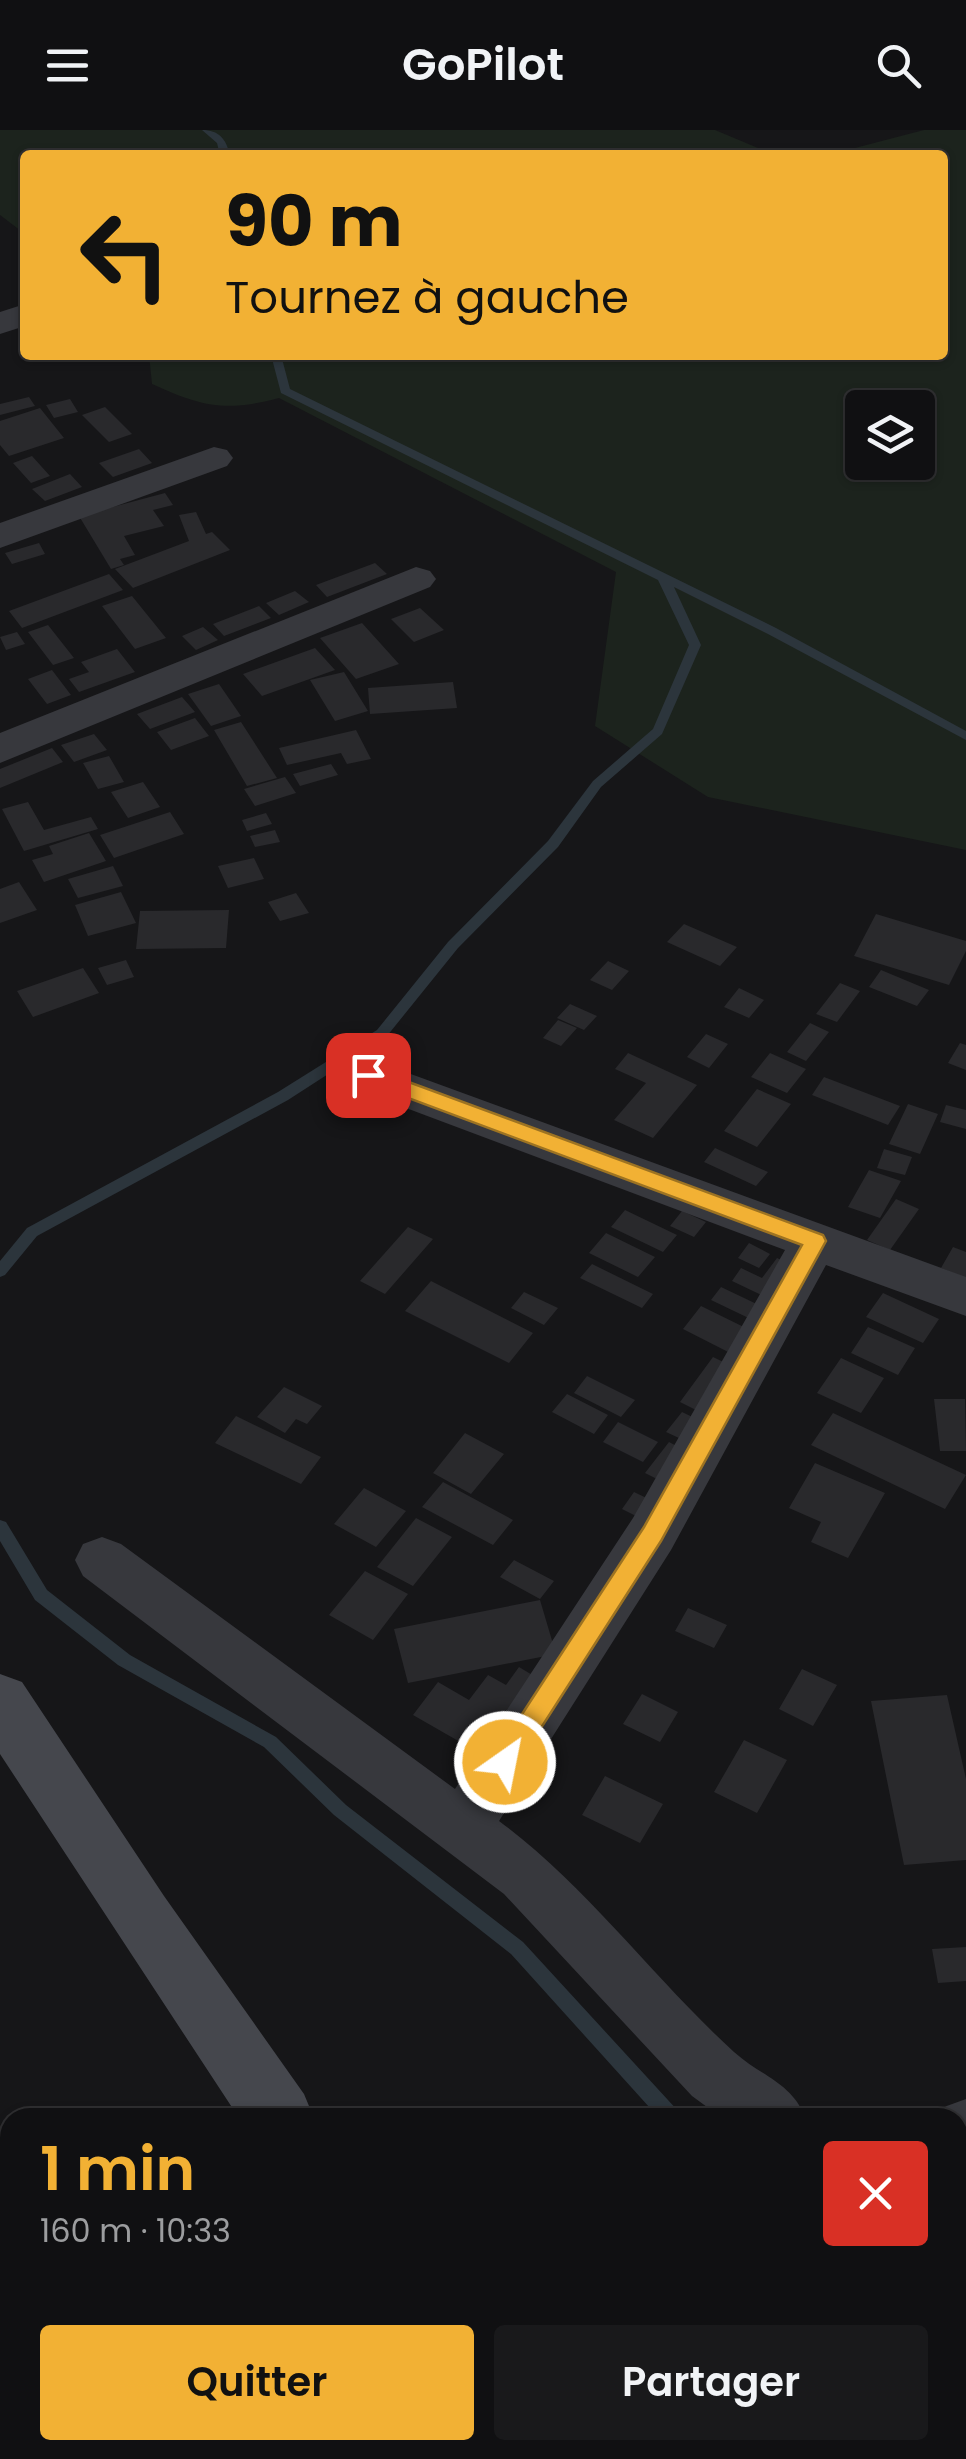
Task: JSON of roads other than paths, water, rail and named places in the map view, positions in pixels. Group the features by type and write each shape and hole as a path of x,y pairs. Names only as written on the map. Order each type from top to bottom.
{"main road":[{"path":"0,1701 141,1917 273,2108"}],"street":[{"path":"0,536 214,458"},
{"path":"0,750 416,579"},
{"path":"368,1075 966,1298"},
{"path":"462,1828 652,1534 815,1241"},
{"path":"102,1560 526,1875 714,2075 761,2108"}],"waterway":[{"path":"207,130 222,142 224,150"},
{"path":"277,360 285,391 663,577"},
{"path":"0,1271 32,1232 283,1096 382,1033 453,945 553,844 597,784 658,731 695,645 663,577"},
{"path":"663,577 966,736"},
{"path":"0,1527 41,1595 124,1660 270,1742 340,1810 517,1948 663,2108"}]}
